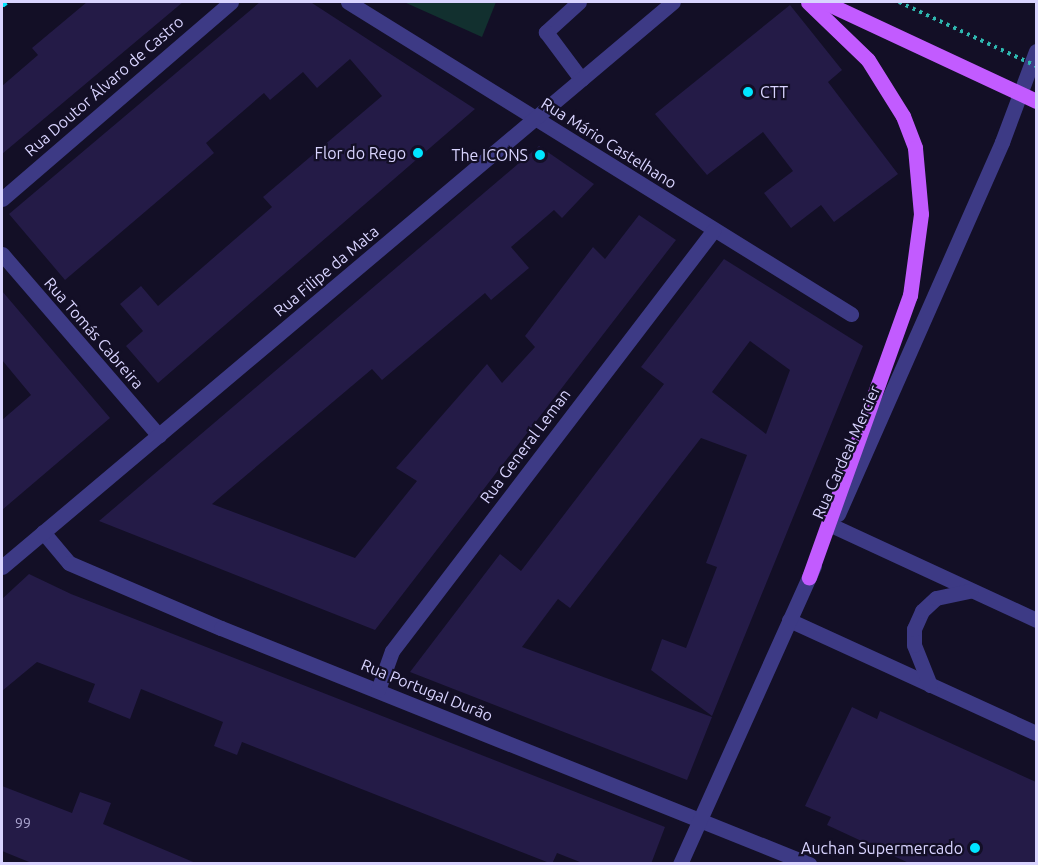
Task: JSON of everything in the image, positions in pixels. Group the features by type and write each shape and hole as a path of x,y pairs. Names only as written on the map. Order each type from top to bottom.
{"main road":[{"path":"808,2 867,60 887,86 915,148 921,214 910,295 809,578"},
{"path":"824,2 1036,101"}],"street":[{"name":"Rua Doutor Álvaro de Castro","path":"2,199 231,2"},
{"name":"Rua Mário Castelhano","path":"348,2 713,231 851,314"},
{"path":"579,2 546,32 581,79"},
{"name":"Rua Filipe da Mata","path":"2,567 673,2"},
{"name":"Rua Cardeal Mercier","path":"680,864 833,526 1002,142 1036,51"},
{"name":"Rua General Leman","path":"378,690 392,651 713,231"},
{"name":"Rua Tomás Cabreira","path":"2,254 159,435"},
{"path":"833,526 1036,620"},
{"name":"Rua Portugal Durão","path":"43,532 69,563 221,628 701,818 809,864"},
{"path":"930,685 914,645 914,629 922,611 936,598 953,591 973,591"},
{"path":"789,620 1036,733"}],"path":[{"path":"899,2 1036,66"}],"green space":[{"path":"404,2 496,2 482,37"}],"building":[{"path":"87,2 183,2 2,154 2,86 38,55 32,48"},
{"path":"260,2 312,3 475,109 158,383 126,346 143,331 120,304 141,286 158,306 272,207 263,197 382,96 350,59 317,88 303,72 270,100 264,93 206,143 214,153 65,280 9,214"},
{"path":"790,5 842,70 828,82 898,174 834,222 821,205 791,228 764,193 793,171 763,132 707,175 655,114"},
{"path":"539,146 594,184 562,218 554,210 511,247 529,268 491,300 485,293 382,380 372,369 212,504 355,558 417,481 396,468 487,364 502,383 535,347 525,336 593,247 605,259 639,215 676,240 375,630 99,521"},
{"path":"724,259 863,346 712,716 651,670 662,639 686,648 717,567 706,563 747,455 701,438 570,608 558,599 522,647 712,717 687,780 410,672 500,554 521,571 664,384 641,367","holes":["750,341 790,370 766,434 712,392"]},
{"path":"2,291 110,418 2,510 2,420 31,395 2,360"},
{"path":"29,574 71,594 665,827 651,864 585,864 557,853 552,864 242,742 237,755 214,746 223,722 141,689 130,719 88,702 95,684 37,662 2,691 2,599"},
{"path":"852,707 877,719 880,711 1036,782 1036,864 911,864 827,825 831,817 805,806"},
{"path":"2,786 72,813 80,792 111,803 103,824 198,864 34,864 2,851"}],"railway":[{"path":"2,5 6,2"}],"place":[{"name":"CTT","path":"748,92"},
{"name":"Flor do Rego","path":"418,153"},
{"name":"The ICONS","path":"540,155"},
{"name":"Auchan Supermercado","path":"975,848"}]}
